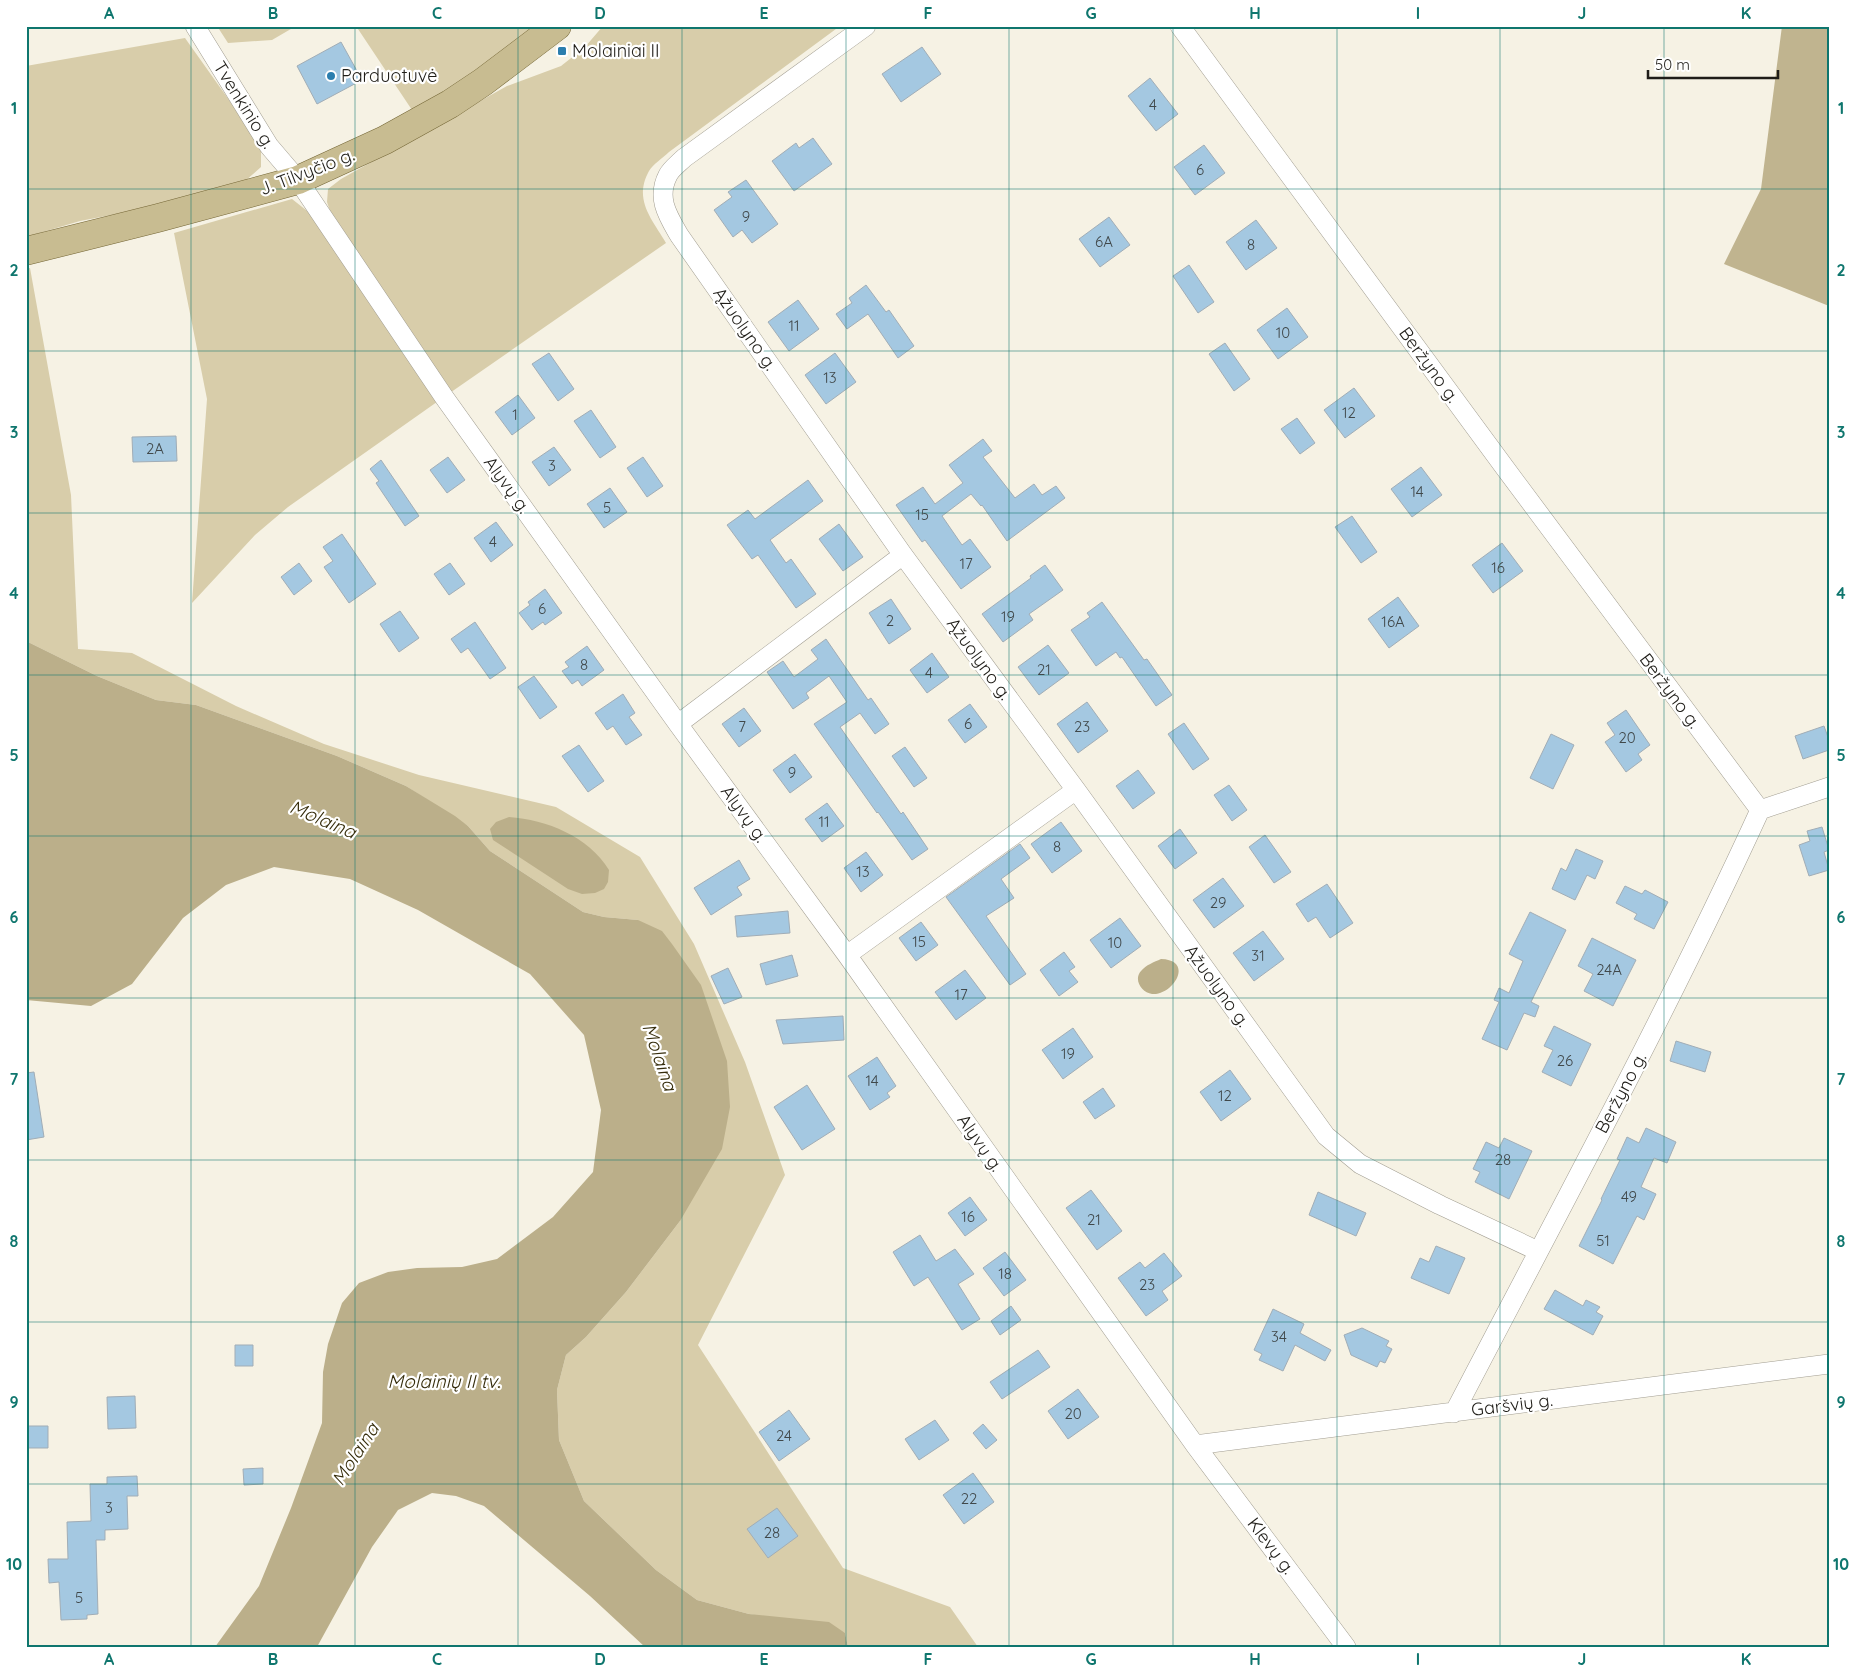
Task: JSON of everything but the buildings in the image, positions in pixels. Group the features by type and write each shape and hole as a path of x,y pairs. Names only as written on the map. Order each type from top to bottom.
{"main road":[{"name":"J. Tilvyčio g.","path":"26,252 298,180 385,140 450,104 483,82 557,26"}],"street":[{"name":"Tvenkinio g.","path":"195,26 269,146 298,180"},
{"name":"Ąžuolyno g.","path":"866,26 684,158 668,174 663,191 664,210 903,555 1076,790 1326,1136 1360,1164 1440,1205 1538,1251"},
{"name":"Beržyno g.","path":"1180,26 1511,476 1760,810 1728,882 1659,1020 1454,1412"},
{"name":"Alyvų g.","path":"298,180 444,396 678,724 847,955 1195,1446"},
{"path":"678,724 903,555"},
{"path":"1760,810 1829,786"},
{"path":"847,955 1076,790"},
{"name":"Garšvių g.","path":"1195,1446 1829,1364"},
{"name":"Klevų g.","path":"1195,1446 1346,1647"}],"shaded area":[{"path":"217,26 296,26 272,40 228,43"},
{"path":"356,26 535,26 498,55 414,113"},
{"path":"603,26 840,26 669,152 651,168 645,181 644,200 650,217 666,243 288,507 255,535 192,603 207,399 174,233 292,199 311,214 333,220 327,202 328,189 341,179 507,86 561,66 585,47"},
{"path":"1782,26 1829,26 1829,306 1724,264 1761,189"},
{"path":"185,38 261,145 261,167 245,181 179,202 80,221 26,237 26,66"},
{"path":"30,268 71,495 78,649 132,653 236,706 324,744 419,775 556,807 640,857 694,944 745,1062 785,1175 698,1345 843,1568 950,1607 978,1647 848,1647 845,1633 749,1614 697,1600 656,1570 584,1501 559,1440 557,1390 566,1355 586,1337 626,1292 680,1221 638,920 604,917 583,912 490,851 468,826 406,786 337,756 196,705 156,700 97,676 26,641 26,269"}],"water":[{"name":"Molainių II tv.","path":"26,641 97,676 156,700 196,705 337,756 406,786 468,826 490,851 583,912 604,917 638,920 662,931 701,985 727,1061 730,1107 722,1149 680,1221 626,1292 586,1337 566,1355 557,1390 559,1440 584,1501 656,1570 697,1600 749,1614 829,1622 845,1633 848,1647 645,1647 590,1596 484,1506 456,1496 432,1493 398,1510 372,1547 317,1647 215,1647 259,1586 291,1508 322,1423 323,1372 328,1344 342,1303 359,1283 388,1272 417,1268 462,1267 497,1259 553,1217 593,1172 601,1110 584,1035 530,974 418,910 350,879 274,867 226,885 183,918 132,984 91,1006 26,1000"},
{"path":"509,817 552,826 578,839 590,848 609,870 608,882 604,889 595,893 582,894 568,889 493,840 490,829 496,822"},
{"path":"1161,959 1171,961 1177,965 1179,971 1177,978 1167,990 1160,993 1148,993 1142,989 1138,982 1139,975 1145,967"}],"place":[{"name":"Molainiai II","path":"562,51"},
{"name":"Parduotuvė","path":"331,76"}],"water label":[{"name":"Molaina","path":"323,819"},
{"name":"Molaina","path":"660,1057"},
{"name":"Molaina","path":"355,1454"}]}
